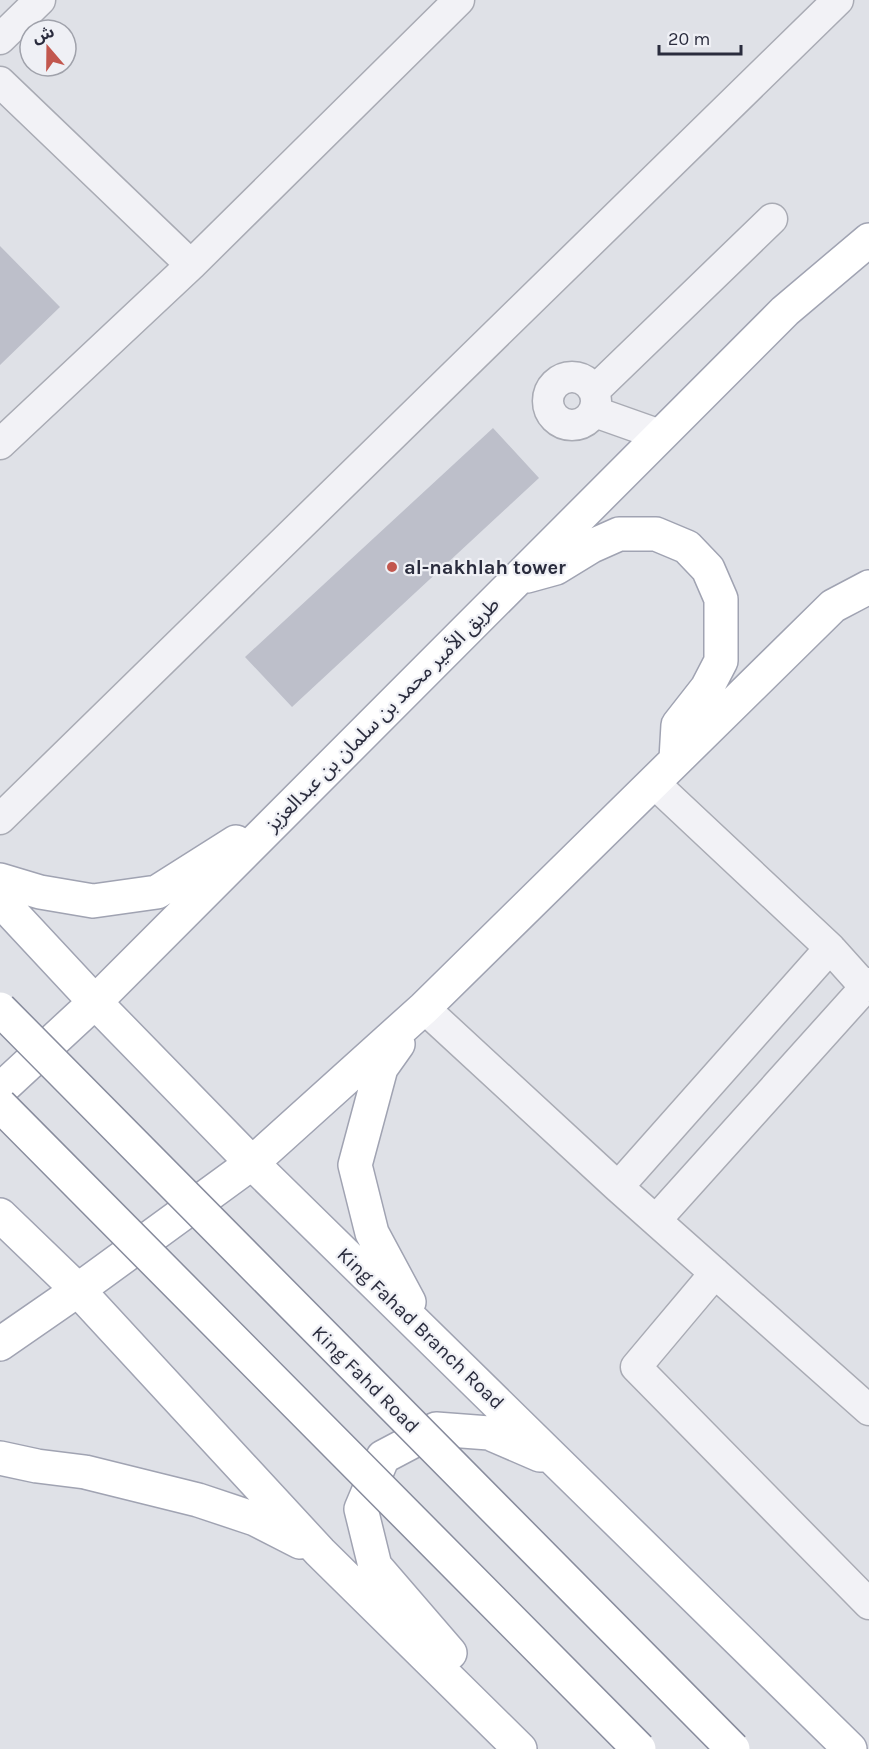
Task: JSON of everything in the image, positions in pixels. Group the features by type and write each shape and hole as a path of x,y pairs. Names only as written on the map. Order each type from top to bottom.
{"main road":[{"name":"طريق الأمير محمد بن سلمان بن عبدالعزيز","path":"0,1090 94,1002 785,311 869,240"},
{"path":"515,580 556,568 592,546 619,534 656,534 687,547 708,569 721,598 721,661 707,688 678,725 676,759"},
{"path":"0,1344 252,1163 424,1008 833,606 869,587"},
{"path":"0,879 40,892 93,901 157,892 288,809"},
{"name":"King Fahad Branch Road","path":"0,900 94,1002 252,1163 850,1749"},
{"path":"423,1330 372,1233 355,1165 381,1068 424,1008"},
{"name":"King Fahd Road","path":"0,1009 733,1749"},
{"path":"0,1105 639,1749"},
{"path":"0,1215 78,1290 320,1552 520,1749"},
{"path":"534,1749 375,1566 362,1509 383,1457 436,1429 489,1433 558,1463"},
{"path":"0,1458 37,1466 85,1472 198,1500 255,1519 320,1552"}],"street":[{"path":"0,39 40,0"},
{"path":"0,444 191,265 459,0"},
{"path":"0,819 838,0"},
{"path":"0,82 191,265"},
{"path":"660,435 594,401 772,219"},
{"path":"654,783 867,985 656,1220"},
{"path":"618,1187 830,948"},
{"path":"424,1008 618,1187 869,1410"},
{"path":"715,1273 636,1366 869,1604"}],"building":[{"path":"0,246 60,307 0,365"},
{"name":"al-nakhlah tower","path":"493,428 539,478 292,707 245,657"}],"place":[{"name":"al-nakhlah tower","path":"392,567"}]}
